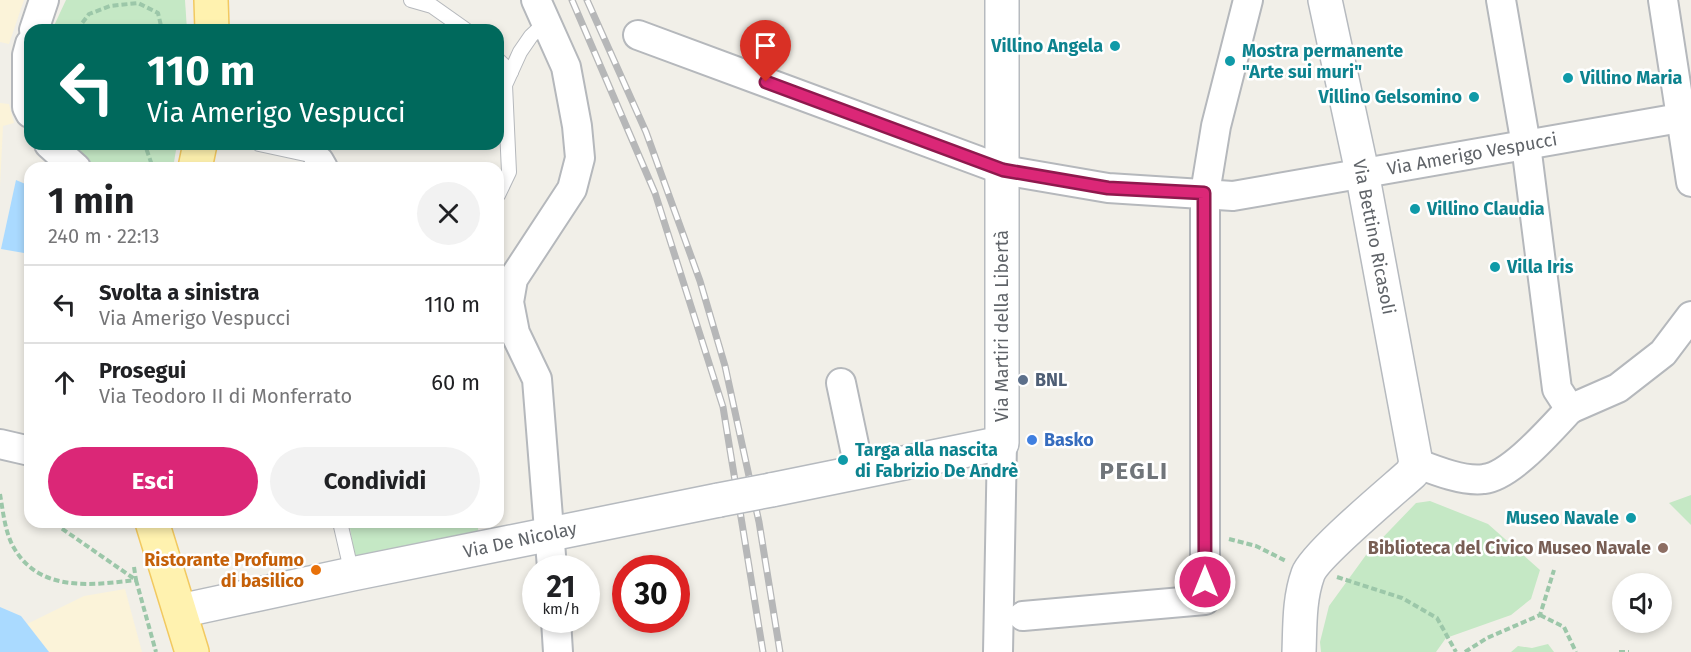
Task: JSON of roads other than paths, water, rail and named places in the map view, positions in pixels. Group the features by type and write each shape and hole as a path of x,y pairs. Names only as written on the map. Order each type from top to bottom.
{"main road":[{"path":"211,0 212,24"},
{"path":"154,528 192,652"}],"street":[{"path":"36,24 44,0"},
{"name":"Via Martiri della Libertà","path":"998,652 1002,443 1002,0"},
{"path":"1023,616 1205,600 1204,193 1216,126 1248,0"},
{"name":"Via Bettino Ricasoli","path":"1325,0 1362,172 1414,468"},
{"path":"1501,0 1526,145 1563,399"},
{"path":"1663,0 1686,117 1691,182"},
{"path":"541,11 566,67 577,126 580,158 572,189 505,280 514,333 537,379 551,555"},
{"name":"Via Amerigo Vespucci","path":"638,34 1003,170 1108,188 1233,196 1686,117"},
{"path":"56,150 69,162"},
{"path":"1299,652 1302,596 1309,571 1326,551 1414,468 1484,480 1503,472 1563,399 1618,388 1664,353 1691,316"},
{"path":"841,383 860,473"},
{"name":"Via De Nicolay","path":"180,612 352,574 1002,443"},
{"path":"0,444 24,450"},
{"path":"557,633 558,652"}],"lane":[{"path":"411,0 432,6 458,24"},
{"path":"504,181 508,172 506,86 541,11"},
{"path":"504,66 511,72"},
{"path":"287,150 310,155 319,162"},
{"path":"341,528 352,574"}],"water":[{"path":"16,180 24,183 24,253 1,249"},
{"path":"0,607 21,616 49,652 0,652"}],"railway":[{"path":"572,0 655,193 723,407 763,652"},
{"path":"587,0 646,132 700,281 725,366 759,522 780,652"}],"place":[{"name":"Villino Angela","path":"1115,46"},
{"name":"Mostra permanente \"Arte sui muri\"","path":"1230,61"},
{"name":"Villino Maria","path":"1568,78"},
{"name":"Villino Gelsomino","path":"1474,97"},
{"name":"Villino Claudia","path":"1415,209"},
{"name":"Villa Iris","path":"1495,267"},
{"name":"BNL","path":"1023,380"},
{"name":"Basko","path":"1032,440"},
{"name":"Targa alla nascita di Fabrizio De Andrè","path":"843,460"},
{"name":"Museo Navale","path":"1631,518"},
{"name":"Biblioteca del Civico Museo Navale","path":"1663,548"},
{"name":"Ristorante Profumo di basilico","path":"316,570"}],"district":[{"name":"PEGLI","path":"1134,471"}]}
